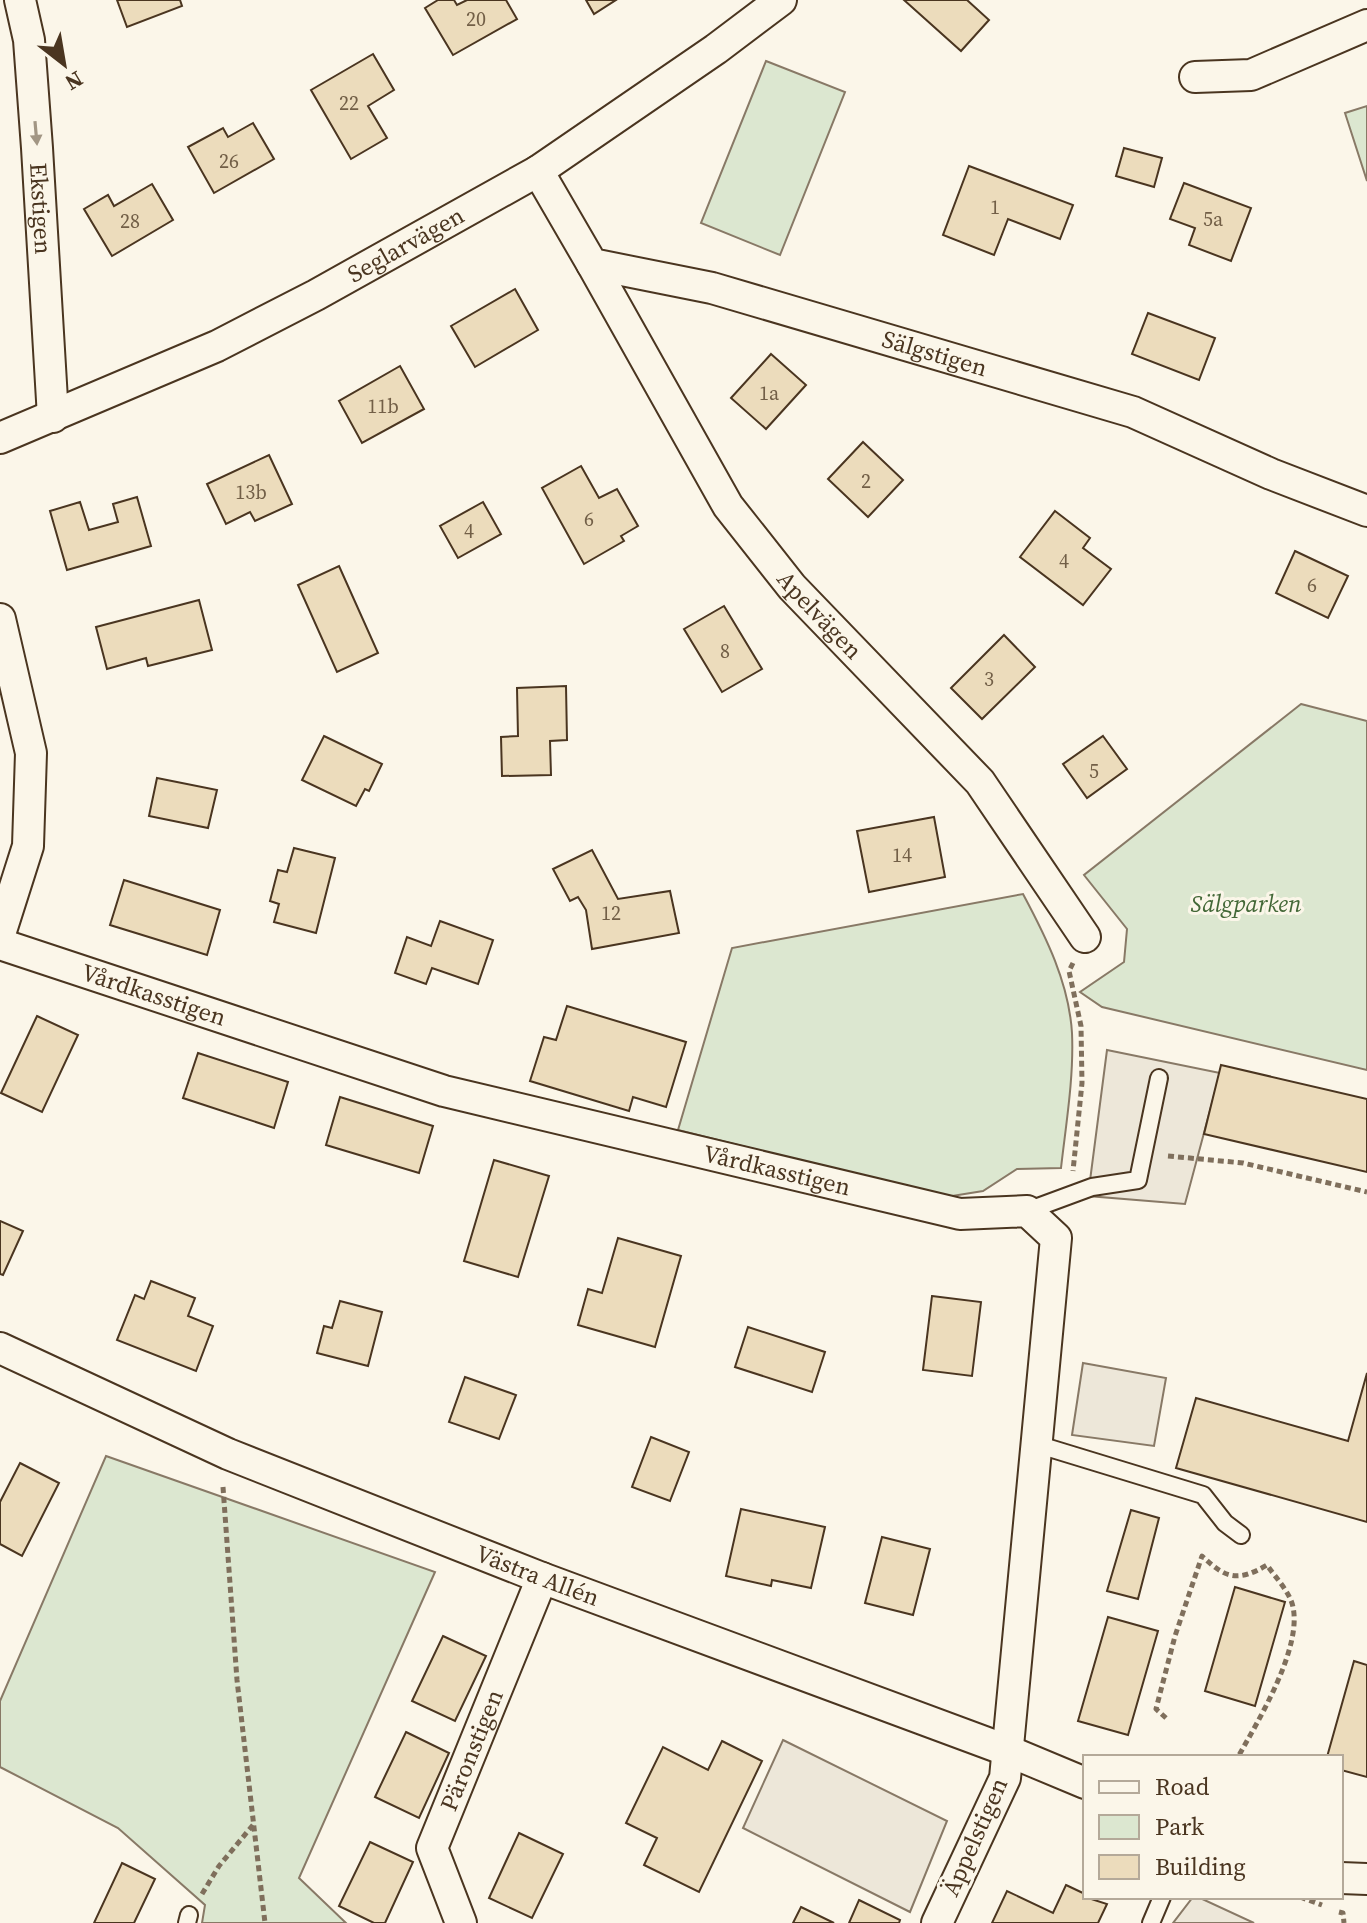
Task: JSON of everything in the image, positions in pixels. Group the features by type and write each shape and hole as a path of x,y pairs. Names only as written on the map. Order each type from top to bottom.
{"street":[{"name":"Ekstigen","path":"20,0 29,40 34,102 53,417"},
{"name":"Seglarvägen","path":"0,438 217,346 316,295 538,171 716,49 781,0"},
{"path":"1195,77 1251,75 1367,25"},
{"path":"538,171 592,264"},
{"name":"Sälgstigen","path":"592,264 712,288 1133,412 1271,474 1367,511"},
{"name":"Apelvägen","path":"592,264 728,506 792,587 980,782 1085,937"},
{"path":"0,619 31,753 28,846 0,934"},
{"name":"Vårdkasstigen","path":"0,944 444,1091 960,1214 1027,1211"},
{"path":"1006,1750 1056,1238 1027,1211"},
{"name":"Västra Allén","path":"0,1348 228,1454 542,1578 1006,1750 1083,1782"},
{"name":"Päronstigen","path":"461,1923 432,1848 542,1578"},
{"name":"Äppelstigen","path":"937,1923 1005,1778 1006,1750"},
{"path":"1343,1878 1367,1879"}],"lane":[{"path":"1027,1211 1092,1187 1138,1180 1159,1078"},
{"path":"1036,1444 1203,1495 1225,1523 1241,1535"},
{"path":"1151,1923 1161,1899"}],"path":[{"path":"1073,1172 1082,1083 1081,1026 1069,971 1085,937"},
{"path":"1143,1154 1243,1163 1367,1192"},
{"path":"228,1454 223,1480 232,1619 265,1923"},
{"path":"1166,1718 1156,1709 1175,1636 1202,1556 1217,1570 1237,1577 1249,1575 1267,1565 1293,1606 1292,1637 1271,1699 1239,1755"},
{"path":"188,1919 219,1866 254,1825"}],"green space":[{"path":"766,61 845,92 780,255 701,223"},
{"path":"1367,106 1367,181 1345,113"},
{"name":"Sälgparken","path":"1301,704 1367,721 1367,1070 1102,1007 1080,992 1124,962 1127,929 1084,875"},
{"path":"1023,894 1055,961 1070,1014 1072,1066 1061,1168 1017,1169 983,1191 946,1197 678,1130 732,948"},
{"path":"106,1456 435,1572 299,1878 346,1923 202,1923 205,1905 118,1828 0,1767 0,1701"}],"shaded area":[{"path":"1107,1050 1220,1073 1185,1204 1088,1196"},
{"path":"1083,1363 1166,1378 1154,1446 1072,1435"},
{"path":"783,1740 947,1821 910,1912 743,1828"},
{"path":"1191,1899 1202,1899 1254,1923 1173,1923"}],"building":[{"path":"117,0 180,0 182,6 127,27"},
{"path":"438,0 454,0 457,5 467,0 506,0 517,19 453,55 425,8"},
{"path":"586,0 616,0 594,14"},
{"path":"904,0 967,0 989,20 961,51"},
{"path":"373,54 394,90 368,106 387,138 351,159 311,90"},
{"path":"253,123 274,159 214,193 188,147 223,128 228,137"},
{"path":"1124,148 1162,158 1154,187 1116,176"},
{"path":"969,166 1073,205 1060,239 1008,219 994,255 943,235"},
{"path":"1184,183 1251,208 1231,261 1189,245 1195,228 1170,219"},
{"path":"152,184 173,220 112,256 84,209 108,195 114,206"},
{"path":"515,289 538,330 475,367 451,326"},
{"path":"1148,313 1215,338 1199,380 1132,354"},
{"path":"771,354 806,385 766,429 731,398"},
{"path":"400,366 424,409 362,443 339,401"},
{"path":"863,442 903,480 868,517 828,479"},
{"path":"269,455 292,504 255,521 250,512 226,524 207,484"},
{"path":"581,466 599,498 617,489 638,526 621,536 624,541 584,564 542,488"},
{"path":"137,497 151,546 67,570 50,511 80,502 89,530 118,522 113,504"},
{"path":"483,502 501,534 458,558 440,526"},
{"path":"1055,511 1090,538 1083,548 1111,569 1083,605 1020,557"},
{"path":"1295,551 1348,576 1328,618 1276,593"},
{"path":"339,566 378,653 337,672 298,585"},
{"path":"199,600 212,650 148,666 146,658 107,669 96,627"},
{"path":"724,606 762,669 722,692 684,629"},
{"path":"1004,635 1035,667 982,719 951,688"},
{"path":"566,686 567,740 550,741 551,775 502,776 501,737 518,736 517,688"},
{"path":"324,736 382,764 369,791 365,789 356,806 302,780"},
{"path":"1103,736 1127,769 1087,798 1063,764"},
{"path":"157,778 217,790 208,828 149,816"},
{"path":"934,817 945,877 869,892 857,831"},
{"path":"294,848 335,858 316,933 274,922 279,904 270,901 278,870 287,872"},
{"path":"592,850 618,899 670,891 679,933 592,949 586,910 578,897 570,901 553,869"},
{"path":"124,880 220,910 207,955 110,925"},
{"path":"440,921 493,940 478,984 432,968 426,984 395,973 407,937 431,946"},
{"path":"567,1006 686,1042 666,1107 633,1097 629,1111 530,1081 544,1037 556,1040"},
{"path":"37,1016 78,1035 42,1112 1,1093"},
{"path":"198,1053 288,1082 274,1128 183,1098"},
{"path":"1221,1065 1367,1099 1367,1172 1204,1134"},
{"path":"340,1097 433,1126 419,1173 326,1145"},
{"path":"494,1160 549,1176 518,1277 464,1261"},
{"path":"0,1221 23,1231 3,1275 0,1274"},
{"path":"618,1238 681,1256 655,1347 578,1325 588,1289 602,1293"},
{"path":"151,1281 195,1298 188,1316 213,1326 196,1371 117,1340 135,1295 144,1299"},
{"path":"932,1296 981,1302 972,1376 923,1370"},
{"path":"340,1301 382,1312 368,1366 317,1353 324,1326 332,1328"},
{"path":"748,1327 825,1352 812,1392 735,1367"},
{"path":"1367,1373 1367,1522 1176,1468 1196,1398 1348,1441"},
{"path":"465,1377 516,1395 499,1439 449,1422"},
{"path":"651,1437 689,1452 670,1501 632,1487"},
{"path":"20,1463 59,1483 22,1556 0,1544 0,1502"},
{"path":"741,1509 825,1527 811,1588 772,1580 771,1586 726,1576"},
{"path":"1131,1510 1159,1518 1138,1599 1107,1591"},
{"path":"882,1537 930,1549 913,1615 865,1603"},
{"path":"1235,1587 1285,1602 1255,1706 1205,1691"},
{"path":"1108,1617 1158,1631 1128,1735 1078,1721"},
{"path":"443,1636 486,1656 455,1721 412,1701"},
{"path":"1354,1661 1367,1665 1367,1777 1343,1771 1343,1755 1328,1755"},
{"path":"406,1732 449,1753 419,1818 375,1797"},
{"path":"722,1741 762,1761 699,1892 644,1865 657,1838 626,1823 663,1747 708,1770"},
{"path":"519,1833 563,1854 532,1918 489,1898"},
{"path":"370,1842 413,1862 385,1923 374,1923 339,1906"},
{"path":"122,1863 155,1879 134,1923 94,1923"},
{"path":"1066,1885 1083,1893 1083,1899 1107,1904 1098,1923 992,1923 1007,1891 1053,1913"},
{"path":"859,1900 900,1920 899,1923 849,1923"},
{"path":"801,1907 834,1923 793,1923"}]}
